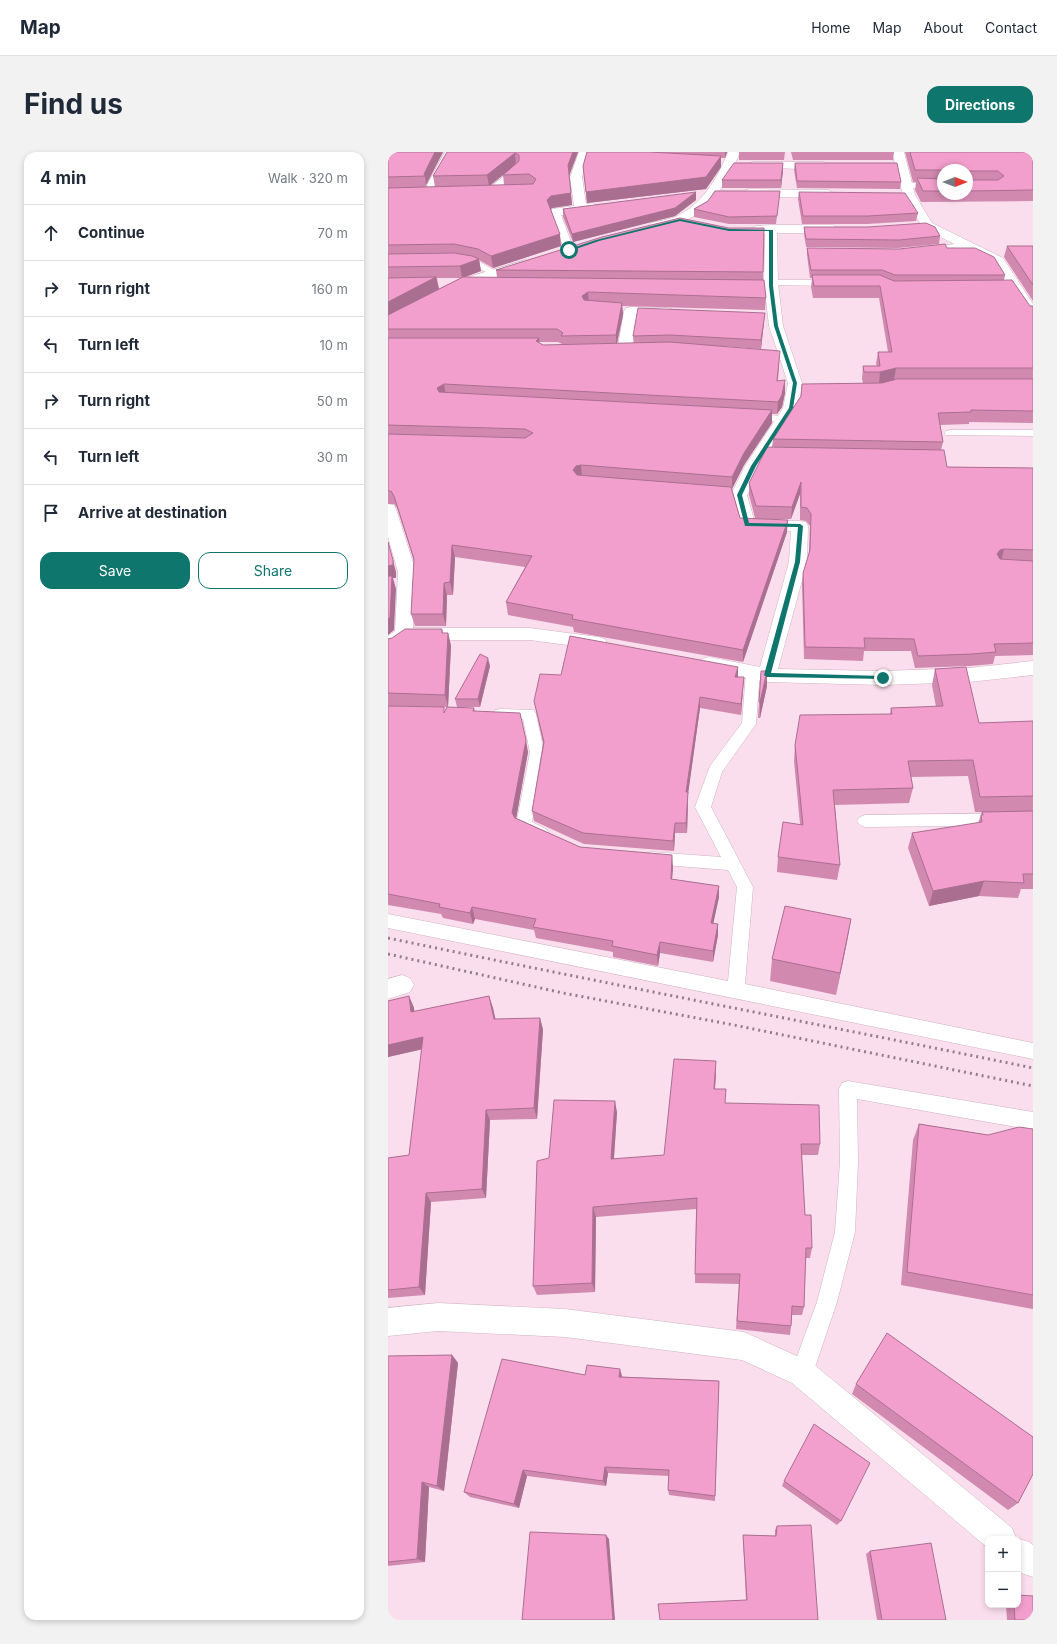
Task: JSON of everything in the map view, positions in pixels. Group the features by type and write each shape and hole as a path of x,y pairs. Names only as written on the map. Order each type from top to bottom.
{"street":[{"path":"581,209 576,177 585,152"},
{"path":"898,152 908,190 926,225"},
{"path":"643,229 680,220 703,204 729,161 839,166"},
{"path":"886,166 901,166"},
{"path":"893,195 908,190"},
{"path":"474,193 506,192"},
{"path":"695,195 710,193 838,194"},
{"path":"556,212 604,206"},
{"path":"680,220 701,224"},
{"path":"912,226 926,225 998,261 1033,314"},
{"path":"743,230 843,229"},
{"path":"760,673 798,562 800,526 747,525 731,495 753,466 768,456 784,419 801,391 778,356 776,326 765,285 771,230"},
{"path":"554,255 583,245"},
{"path":"440,289 539,260"},
{"path":"463,283 510,283"},
{"path":"663,350 620,351 627,311 679,312"},
{"path":"758,315 774,316"},
{"path":"388,509 407,572 400,583 404,634"},
{"path":"388,645 404,634 530,634 613,646"},
{"path":"690,660 760,673 883,678 969,675 1033,668"},
{"path":"388,1322 438,1317 564,1323 744,1346 802,1373 997,1536"},
{"path":"1021,1556 1023,1558 1033,1560"}],"lane":[{"path":"431,191 449,152"},
{"path":"490,192 516,169"},
{"path":"908,190 937,187"},
{"path":"556,212 569,250"},
{"path":"913,251 966,246"},
{"path":"448,260 477,264 494,273"},
{"path":"765,285 842,283"},
{"path":"1000,287 1015,287"},
{"path":"737,416 784,419"},
{"path":"950,433 1033,433"},
{"path":"736,990 745,887 703,807 715,770 749,724 760,673"},
{"path":"482,714 529,714 537,752 524,825 553,838"},
{"path":"865,821 1033,819"},
{"path":"640,857 734,864"},
{"path":"388,921 1033,1051"},
{"path":"802,1373 827,1302 845,1232 849,1162 848,1089 1033,1121"}],"building":[{"path":"388,152 435,152 424,174 425,176 388,177"},
{"path":"447,152 573,152 568,165 571,193 551,196 547,200 560,234 491,256 478,249 454,244 388,245 388,188 533,184 536,179 529,174 503,175 519,161 519,155 515,153 487,175 433,176"},
{"path":"587,152 650,152 721,156 706,177 586,192 583,166"},
{"path":"910,152 1033,152 1033,190 973,191 973,180 998,180 1004,176 998,171 973,171 973,164 937,164 937,170 915,170"},
{"path":"734,163 783,163 781,180 722,180"},
{"path":"795,163 897,163 901,182 797,181"},
{"path":"917,178 937,179 937,191 923,191"},
{"path":"715,191 780,191 777,216 729,217 694,209 708,201"},
{"path":"696,192 675,208 572,234 563,209"},
{"path":"799,192 905,193 918,213 868,216 803,216"},
{"path":"680,218 729,228 764,228 763,272 496,270 602,237"},
{"path":"926,223 935,227 940,236 899,240 806,239 804,227 868,227"},
{"path":"945,244 947,248 975,248 994,257 1005,275 895,275 882,270 811,270 807,248 899,249"},
{"path":"1007,246 1033,246 1033,285"},
{"path":"454,253 472,256 479,259 460,266 388,267 388,254"},
{"path":"812,275 880,275 894,281 1012,280 1030,306 1033,306 1033,368 896,368 880,372 864,372 863,366 880,366 878,352 892,352 880,286 814,286"},
{"path":"436,277 388,302 388,278"},
{"path":"463,277 764,280 766,298 588,292 582,296 584,300 622,303 616,335 561,336 563,333 557,329 388,329 388,315"},
{"path":"638,308 765,313 761,340 670,335 633,336"},
{"path":"388,338 539,338 536,341 543,345 670,342 780,351 777,381 785,380 782,395 778,402 444,384 437,388 439,392 772,410 744,453 732,477 581,465 576,466 573,470 577,475 731,487 740,518 788,520 743,650 572,619 573,615 506,602 532,556 452,545 450,582 444,583 443,614 411,614 414,559 394,496 391,491 388,491 388,434 525,438 533,433 525,429 388,425"},
{"path":"897,379 1033,379 1033,411 971,410 971,412 938,413 943,442 773,439 801,396 802,384 882,383"},
{"path":"767,447 944,450 947,467 1033,468 1033,550 1004,549 1000,550 997,554 1000,559 1033,561 1033,643 994,644 996,652 918,656 914,639 864,638 865,648 805,647 803,573 810,550 811,514 807,508 801,507 801,482 792,507 756,506 749,483"},
{"path":"388,542 393,565 388,566"},
{"path":"388,576 392,576 390,618 388,619"},
{"path":"405,629 442,629 442,633 448,633 445,695 388,693 388,639"},
{"path":"570,636 738,667 735,677 744,677 741,704 700,697 686,792 688,792 686,823 675,823 673,841 583,833 532,811 544,742 534,701 540,674 561,675"},
{"path":"480,654 488,658 478,699 455,699"},
{"path":"966,667 979,723 1033,721 1033,796 980,797 973,760 908,761 913,788 833,790 840,865 778,857 783,822 803,825 795,745 800,715 892,714 891,708 943,706 935,669"},
{"path":"761,671 767,671 759,702"},
{"path":"388,706 444,707 444,713 447,707 474,708 473,711 520,713 526,740 512,813 515,818 580,847 672,855 671,879 719,886 711,923 718,924 713,951 660,942 657,955 612,946 613,941 533,927 536,919 472,907 470,913 439,907 440,904 388,894"},
{"path":"1033,811 1033,874 1023,874 1024,883 984,881 933,891 912,833 982,822 982,812"},
{"path":"785,906 851,919 840,973 772,959"},
{"path":"409,996 411,1012 489,996 494,1019 540,1018 534,1108 486,1110 482,1189 426,1193 419,1287 388,1290 388,1158 409,1155 423,1037 388,1045 388,1001"},
{"path":"674,1059 716,1061 714,1089 726,1089 725,1103 819,1105 820,1144 801,1144 805,1215 811,1215 812,1248 806,1248 804,1307 792,1306 791,1326 737,1321 740,1274 695,1274 697,1198 593,1207 592,1283 533,1286 537,1161 549,1158 554,1100 615,1101 611,1159 664,1155"},
{"path":"919,1124 988,1135 1019,1127 1033,1129 1033,1295 907,1272"},
{"path":"887,1333 1033,1437 1033,1474 1018,1503 856,1384"},
{"path":"452,1355 437,1486 422,1482 417,1559 388,1562 388,1356"},
{"path":"502,1359 585,1375 587,1365 620,1369 619,1377 719,1381 715,1496 668,1490 669,1470 605,1467 603,1481 523,1470 514,1504 464,1492"},
{"path":"814,1424 870,1463 841,1521 784,1481"},
{"path":"811,1525 818,1620 660,1620 658,1604 747,1600 743,1535 776,1536 777,1526"},
{"path":"530,1532 606,1535 613,1620 522,1620"},
{"path":"931,1543 946,1620 882,1620 870,1551"},
{"path":"1021,1595 1033,1596 1033,1620 1015,1620 1014,1608 1021,1608"}],"railway":[{"path":"388,938 1033,1068"},
{"path":"388,954 563,993 734,1025 1033,1086"}],"route":[{"path":"569,250 598,240 680,220 729,230 771,230 771,286 776,326 795,383 791,408 753,466 739,495 747,525 800,526 798,562 767,675 883,678"}]}
